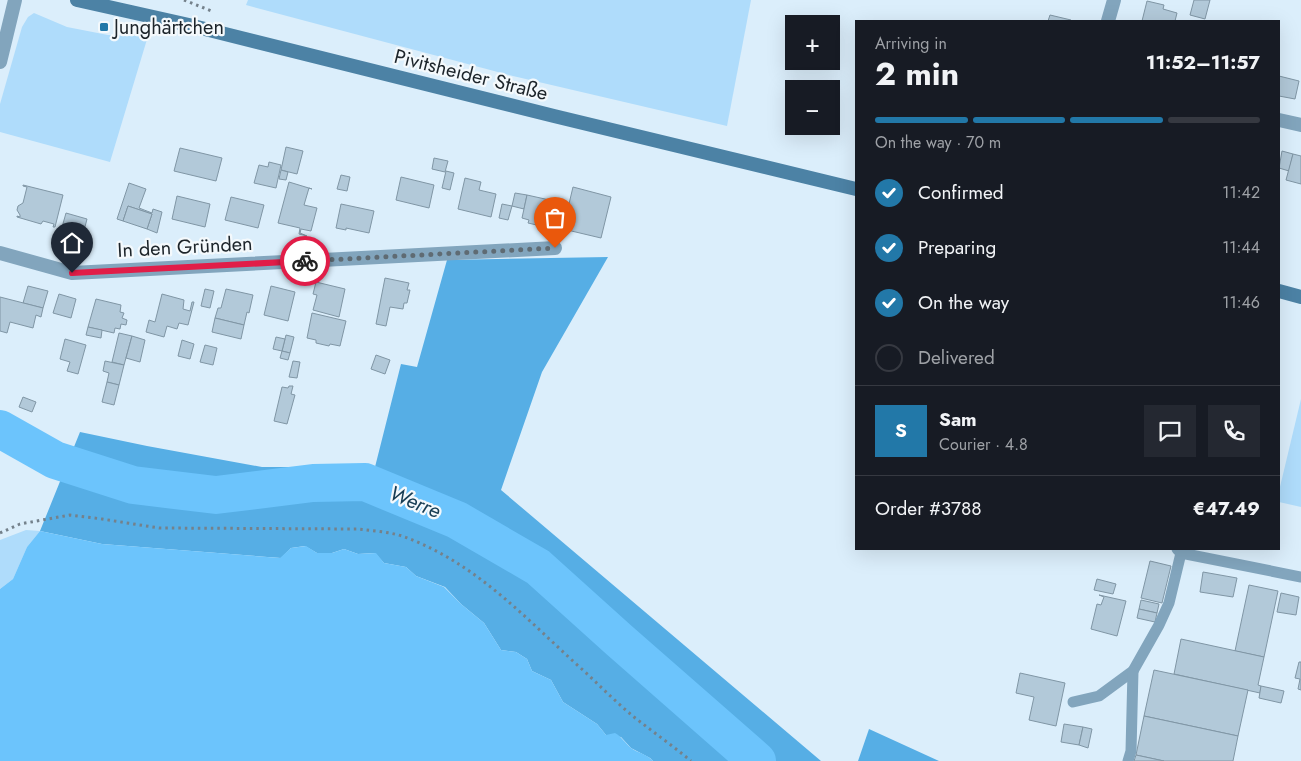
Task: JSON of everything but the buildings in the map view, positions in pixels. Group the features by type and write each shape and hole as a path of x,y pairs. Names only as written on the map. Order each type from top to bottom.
{"main road":[{"name":"Pivitsheider Straße","path":"77,0 189,25 855,189"},
{"path":"1280,291 1301,297"}],"street":[{"path":"0,62 15,0"},
{"path":"1108,20 1114,0"},
{"path":"1280,120 1301,125"},
{"name":"In den Gründen","path":"0,253 72,273 555,248"}],"lane":[{"path":"1072,702 1099,696 1132,671 1159,625 1169,603 1179,551 1301,577"},
{"path":"1128,761 1130,750 1132,671"}],"path":[{"path":"0,533 20,524 70,515 159,528 358,529 381,531 409,538 442,554 476,575 512,603 634,717 691,761"}],"shaded area":[{"path":"248,0 751,0 727,126 513,76 246,5"},
{"path":"34,13 67,27 108,35 148,36 110,162 0,132 0,104 22,27 28,17"},
{"path":"608,257 542,372 501,490 821,761 653,761 631,748 621,737 606,735 597,724 563,702 551,680 532,671 527,659 516,652 501,650 484,623 461,604 445,587 416,576 406,567 384,563 375,553 358,554 344,549 332,553 317,553 305,546 291,548 281,558 102,544 40,531 80,432 262,467 375,467 401,364 417,367 447,260"},
{"path":"1301,399 1301,507 1280,502 1280,487"},
{"path":"26,530 40,531 27,547 13,579 0,589 0,540"},
{"path":"40,531 102,544 280,558 291,548 306,546 317,553 332,553 344,549 358,554 376,553 384,563 406,567 416,576 444,587 484,623 501,650 516,652 527,659 532,671 551,680 563,702 597,724 606,735 615,733 631,748 653,761 0,761 0,589 13,579 27,547"},
{"path":"869,729 939,761 858,761"}],"waterway":[{"name":"Werre","path":"0,429 55,460 133,485 216,495 313,483 365,482 457,520 538,567 757,761"}],"way so far":[{"path":"305,261 555,248"}],"place":[{"name":"Junghärtchen","path":"104,27"}],"route":[{"path":"72,273 305,261"}]}
